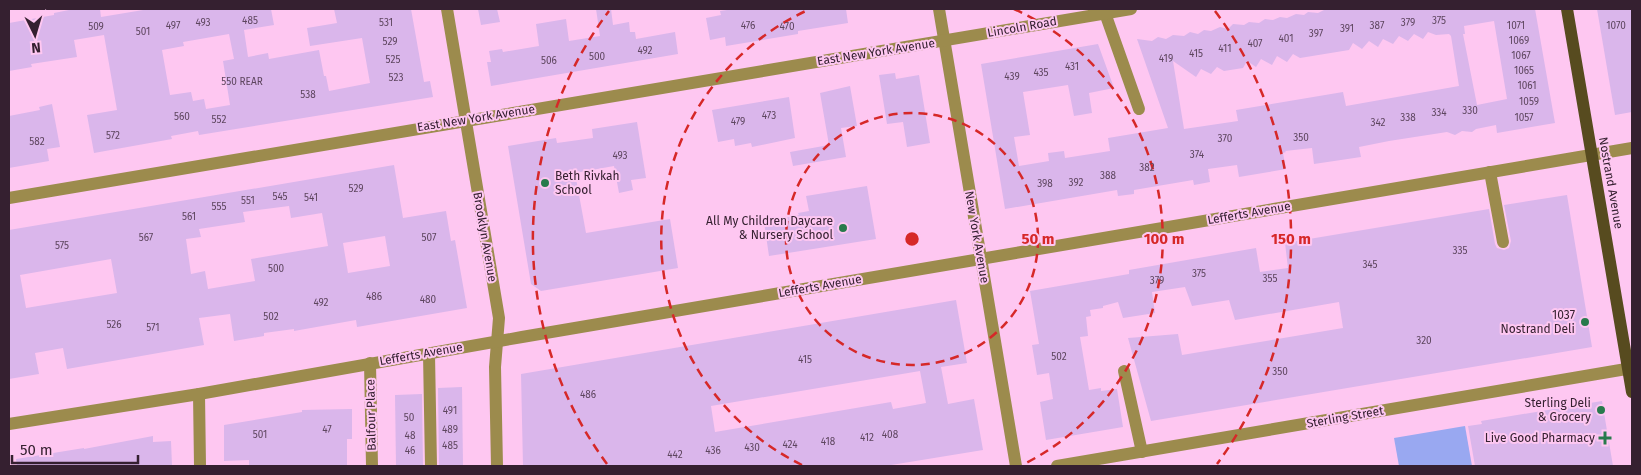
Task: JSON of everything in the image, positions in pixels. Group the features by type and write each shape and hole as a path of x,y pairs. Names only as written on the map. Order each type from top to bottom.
{"main road":[{"name":"Nostrand Avenue","path":"1567,9 1630,368 1632,392"}],"street":[{"name":"Brooklyn Avenue","path":"447,9 500,318 495,367 497,466"},
{"name":"New York Avenue","path":"939,9 1016,466"},
{"name":"Lincoln Road","path":"944,40 1130,9"},
{"path":"1105,13 1139,109"},
{"name":"East New York Avenue","path":"9,198 944,40"},
{"name":"Lefferts Avenue","path":"9,424 199,394 981,258 1632,148"},
{"path":"1490,172 1503,242"},
{"path":"429,354 431,466"},
{"name":"Balfour Place","path":"370,363 372,466"},
{"name":"Sterling Street","path":"1058,466 1630,368"},
{"path":"1124,372 1142,452"},
{"path":"199,394 200,466"}],"shaded area":[{"path":"1465,426 1472,466 1399,466 1394,438"}],"building":[{"path":"100,9 101,17 149,9 271,9 274,25 244,30 248,57 268,53 269,59 319,50 329,91 370,83 362,38 310,46 307,28 337,23 334,9 411,9 424,82 430,81 433,97 199,135 198,131 171,136 172,139 94,153 87,115 117,110 104,35 74,40 77,57 31,64 32,67 9,71 9,23 54,15 54,13 69,10","holes":["229,34 234,59 223,61 230,105 206,109 204,99 193,101 191,92 170,95 162,50 184,46 183,42"]},
{"path":"478,9 497,9 500,22 481,25"},
{"path":"596,9 611,9 613,25 629,22 630,32 635,32 636,39 675,32 678,54 491,86 487,62 491,62 489,51 502,49 503,52 539,46 536,24 566,19 569,41 600,36"},
{"path":"734,9 846,9 848,23 798,31 798,34 726,46 725,37 710,40 706,18 721,15 720,11"},
{"path":"1326,9 1535,9 1555,123 1497,133 1496,125 1476,129 1472,132 1462,131 1455,135 1447,132 1389,141 1359,147 1361,157 1314,164 1312,148 1285,151 1283,153 1286,169 1239,177 1237,165 1208,169 1210,182 1194,185 1193,180 1134,190 1134,194 1118,196 1117,190 1005,209 981,64 1098,44 1114,88 1089,93 1092,113 1074,116 1068,85 1023,92 1030,135 1014,137 1019,166 1049,161 1048,153 1064,151 1065,158 1110,151 1108,138 1168,128 1137,39 1152,41 1158,37 1166,39 1173,35 1184,36 1190,32 1198,34 1204,30 1211,31 1220,27 1228,29 1233,24 1244,25 1249,22 1259,23 1265,19 1287,18 1296,14 1304,15 1308,12 1318,13","holes":["1494,21 1507,99 1477,105 1463,34 1465,34 1464,26","1428,32 1436,35 1449,34 1451,36 1459,86 1346,106 1343,92 1236,110 1238,121 1184,129 1173,61 1196,77 1201,69 1211,74 1217,67 1224,71 1243,68 1247,61 1256,67 1261,59 1272,65 1277,56 1287,62 1293,54 1300,58 1349,50 1353,43 1362,49 1369,41 1378,47 1383,39 1393,44 1399,36 1408,41 1414,34 1423,39"]},
{"path":"1597,9 1632,9 1632,112 1615,115"},
{"path":"895,73 896,79 919,75 930,143 907,147 903,122 887,124 879,75"},
{"path":"850,86 857,126 841,128 846,157 793,166 790,152 829,145 820,93"},
{"path":"789,97 795,138 752,147 751,143 735,146 734,139 718,142 712,110"},
{"path":"52,104 60,147 47,149 49,161 9,168 9,116 40,110 39,107"},
{"name":"Beth Rivkah School","path":"637,122 646,178 631,180 633,190 619,193 614,166 575,173 586,233 670,219 678,268 541,291 531,284 508,146 556,138 557,143 593,138 592,129"},
{"path":"394,165 403,218 446,211 451,241 455,240 467,308 357,327 356,320 294,331 294,329 264,333 264,336 234,341 230,314 199,318 204,345 67,369 63,348 35,353 39,374 9,379 9,230","holes":["289,206 291,218 322,213 328,246 251,259 255,281 208,289 205,271 191,274 186,239 201,237 199,229 245,222 243,212","385,236 390,266 348,273 343,243","111,259 117,293 26,308 20,275"]},
{"name":"All My Children Daycare & Nursery School","path":"867,186 876,239 769,256 764,222 799,215 798,213 809,211 806,196"},
{"path":"1567,195 1592,347 1151,421 1128,338 1178,334 1182,355 1343,328 1339,302 1235,320 1229,300 1192,306 1185,287 1152,292 1155,313 1123,318 1118,302 1103,306 1103,308 1090,310 1091,316 1086,317 1088,336 1080,337 1089,390 1101,388 1101,391 1117,389 1123,427 1046,440 1040,402 1053,399 1049,373 1037,375 1032,345 1039,344 1030,291 1129,274 1129,270 1256,248 1260,272 1288,268 1285,243 1489,209 1495,244 1497,248 1504,250 1509,248 1511,241 1504,205"},
{"path":"956,300 967,363 941,367 948,404 974,399 983,450 885,466 523,466 521,374","holes":["920,371 926,403 893,409 891,402 715,432 711,406"]},
{"path":"462,387 463,466 439,466 438,388"},
{"path":"422,394 423,466 396,466 395,395"},
{"path":"1602,401 1613,466 1475,466 1468,426 1482,424 1481,421"},
{"path":"352,409 352,439 347,439 347,466 249,466 249,460 224,461 224,425 302,412 302,410"},
{"path":"153,436 153,442 171,441 172,466 17,466 16,459"}],"place":[{"name":"Beth Rivkah School","path":"545,183"},
{"name":"All My Children Daycare & Nursery School","path":"843,228"},
{"name":"1037 Nostrand Deli","path":"1585,322"},
{"name":"Sterling Deli & Grocery","path":"1601,410"},
{"name":"Live Good Pharmacy","path":"1605,438"}]}
